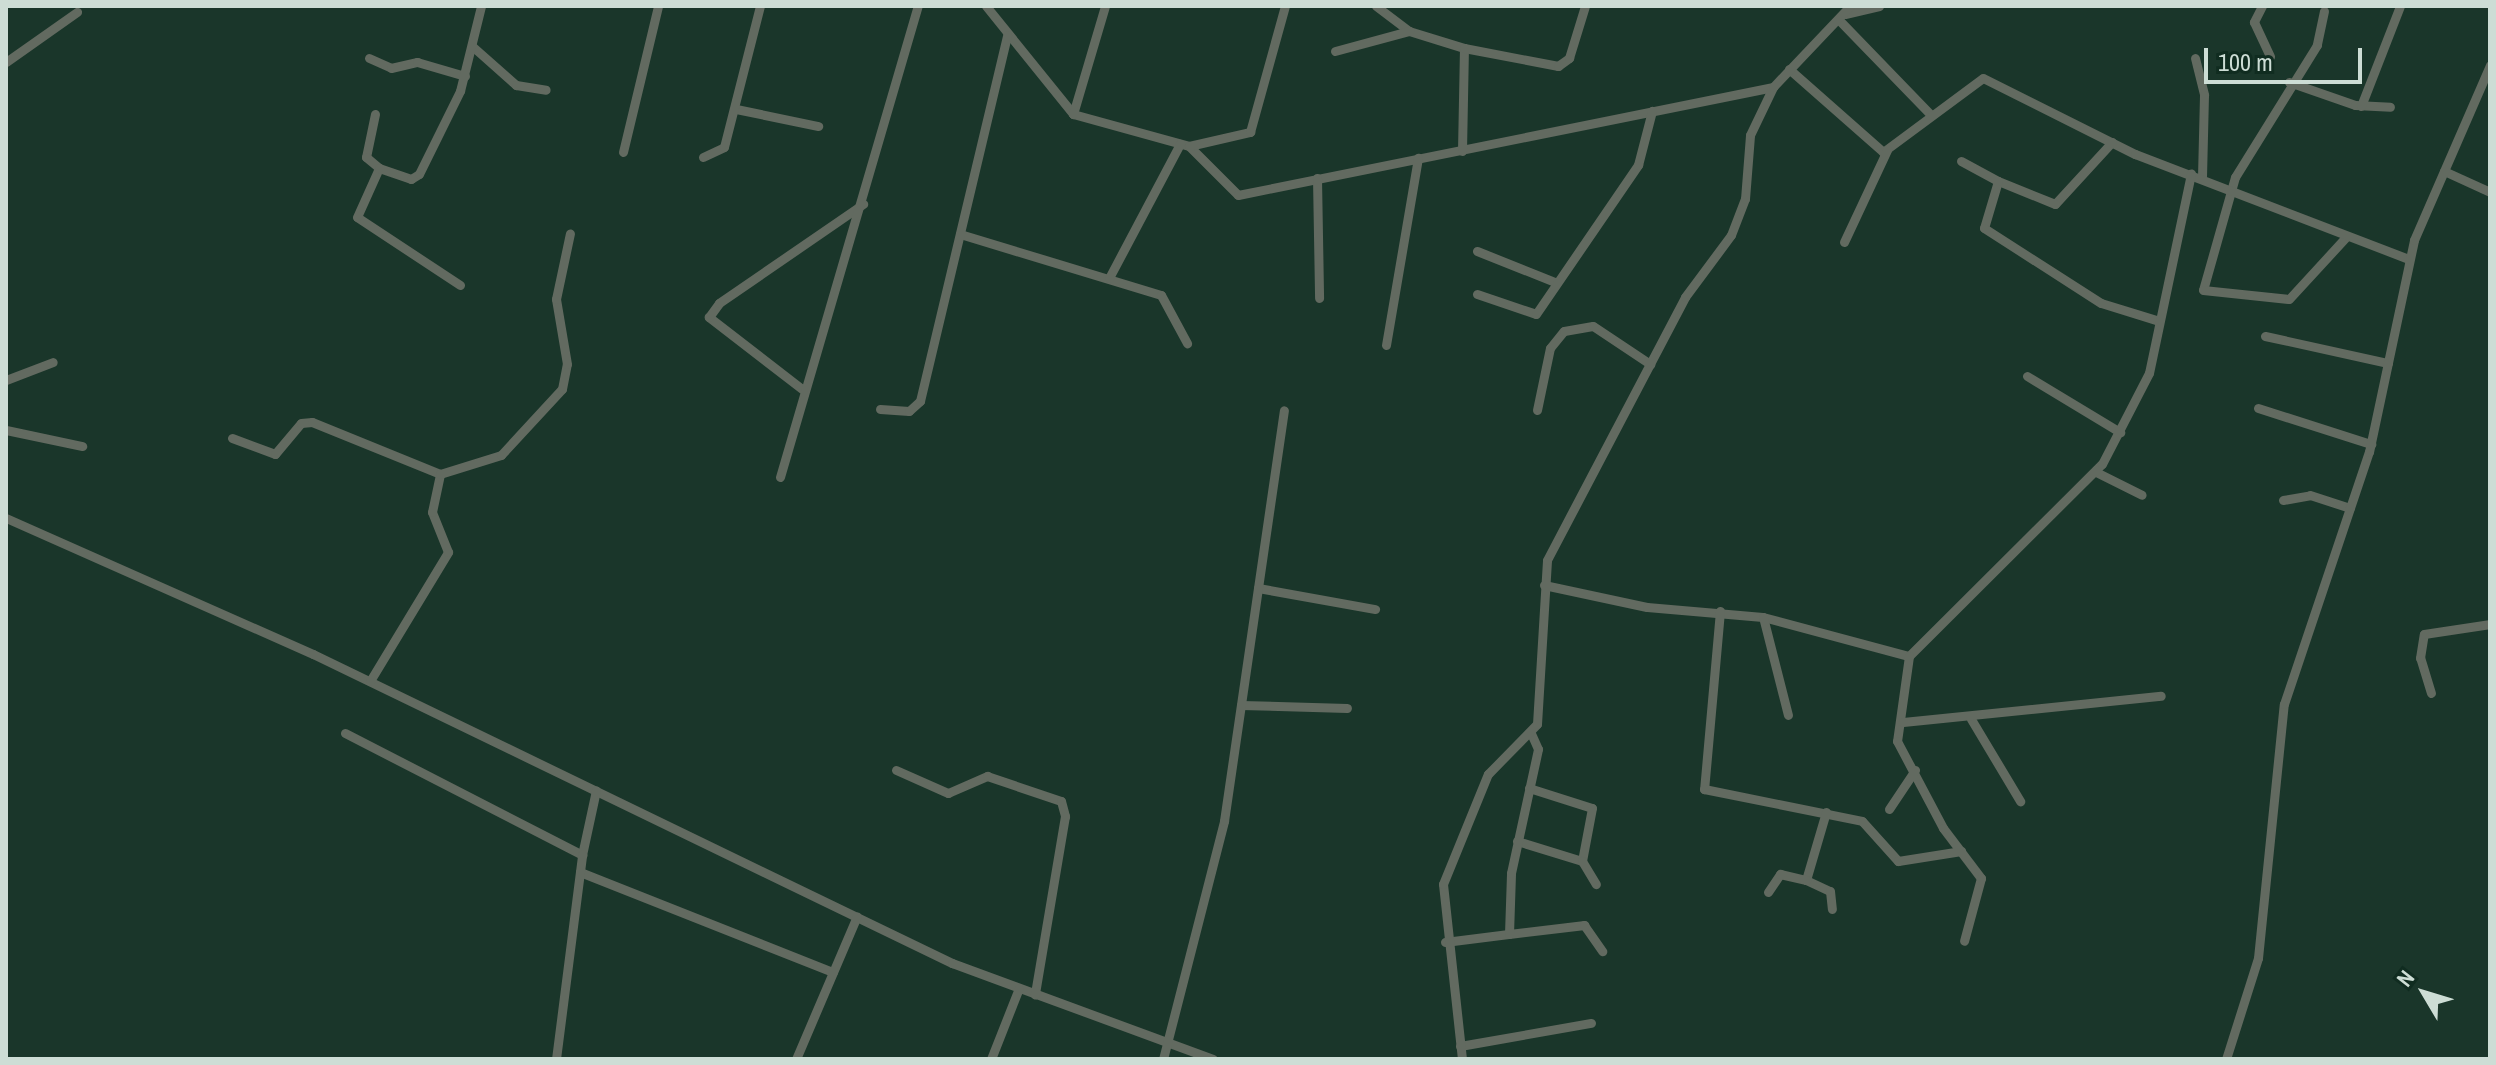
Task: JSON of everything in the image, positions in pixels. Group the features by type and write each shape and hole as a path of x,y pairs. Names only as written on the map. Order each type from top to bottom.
{"street":[{"path":"375,114 366,157 379,168 415,177 465,76 481,6"},
{"path":"623,152 658,6"},
{"path":"703,157 721,152 736,109 760,6"},
{"path":"780,477 802,389 864,203 918,6"},
{"path":"986,6 1073,114 1184,145 1250,132 1285,6"},
{"path":"1073,114 1105,6"},
{"path":"1376,6 1409,31 1464,48 1558,66 1569,58 1585,6"},
{"path":"1509,934 1517,841 1538,749 1531,733 1544,585 1553,545 1650,364 1740,217 1750,135 1773,87 1845,13 1879,6"},
{"path":"2262,6 2254,22 2270,56"},
{"path":"2361,106 2400,6"},
{"path":"2324,11 2317,45 2289,82 2232,187 2202,281 2207,293 2289,299 2346,237"},
{"path":"6,62 77,12"},
{"path":"1845,13 1931,115"},
{"path":"1335,51 1409,31"},
{"path":"880,409 909,411 920,401 1007,35"},
{"path":"472,46 516,85 546,90"},
{"path":"1462,151 1464,48"},
{"path":"369,58 391,68 417,62 465,76"},
{"path":"1964,941 1981,878 1961,851 1897,741 1903,722 1909,656 2096,472 2149,373 2156,320 2197,174 2204,95 2195,58"},
{"path":"2226,1059 2258,958 2284,704 2371,444 2409,259 2490,65"},
{"path":"1789,69 1887,150"},
{"path":"1844,242 1887,150 1983,78 2112,142 2232,187 2346,237 2409,259"},
{"path":"2289,82 2361,106 2390,107"},
{"path":"1184,145 1238,195 1773,87"},
{"path":"736,109 818,126"},
{"path":"1477,294 1532,315 1638,165 1652,111"},
{"path":"1961,161 1998,181 2055,204 2112,142"},
{"path":"1109,278 1184,145"},
{"path":"1386,345 1418,158"},
{"path":"379,168 358,221 460,285"},
{"path":"2444,171 2490,192"},
{"path":"1317,178 1319,298"},
{"path":"1998,181 1984,221 1988,236 2101,303 2156,320"},
{"path":"802,389 709,317 864,203"},
{"path":"232,438 275,454 301,423 312,422 440,474 501,455 562,389 567,364 556,299 570,233"},
{"path":"960,234 1109,278 1170,301 1187,343"},
{"path":"1477,251 1555,282"},
{"path":"1537,410 1550,348 1564,331 1593,326 1650,364"},
{"path":"2265,336 2388,363"},
{"path":"6,380 53,362"},
{"path":"2027,376 2120,432"},
{"path":"2258,408 2371,444"},
{"path":"1163,1059 1224,821 1284,410"},
{"path":"6,430 82,446"},
{"path":"2096,472 2142,495"},
{"path":"370,681 448,552 432,512 440,474"},
{"path":"2283,500 2310,495 2350,508"},
{"path":"6,518 370,681 857,916 1019,988 1213,1059"},
{"path":"1544,585 1647,607 1763,617 1909,656"},
{"path":"1258,588 1375,609"},
{"path":"1720,611 1704,789 1826,812 1868,825 1898,861 1961,851"},
{"path":"1763,617 1788,715"},
{"path":"2431,693 2420,658 2424,634 2490,624"},
{"path":"1903,722 1971,719 2161,696"},
{"path":"1241,705 1347,708"},
{"path":"1971,719 2020,801"},
{"path":"345,733 582,855"},
{"path":"1462,1059 1445,942 1443,884 1460,836 1488,774 1531,733"},
{"path":"896,770 954,794 978,778 998,777 1061,801 1065,816 1035,994"},
{"path":"1889,809 1915,770"},
{"path":"1529,788 1592,808 1582,861"},
{"path":"556,1059 582,855 596,790"},
{"path":"1806,880 1826,812"},
{"path":"1517,841 1582,861 1596,884"},
{"path":"580,872 833,972"},
{"path":"1768,892 1776,875 1806,880 1830,891 1832,909"},
{"path":"796,1059 857,916"},
{"path":"1445,942 1584,925 1602,951"},
{"path":"991,1059 1019,988"},
{"path":"1460,1046 1591,1023"}]}
